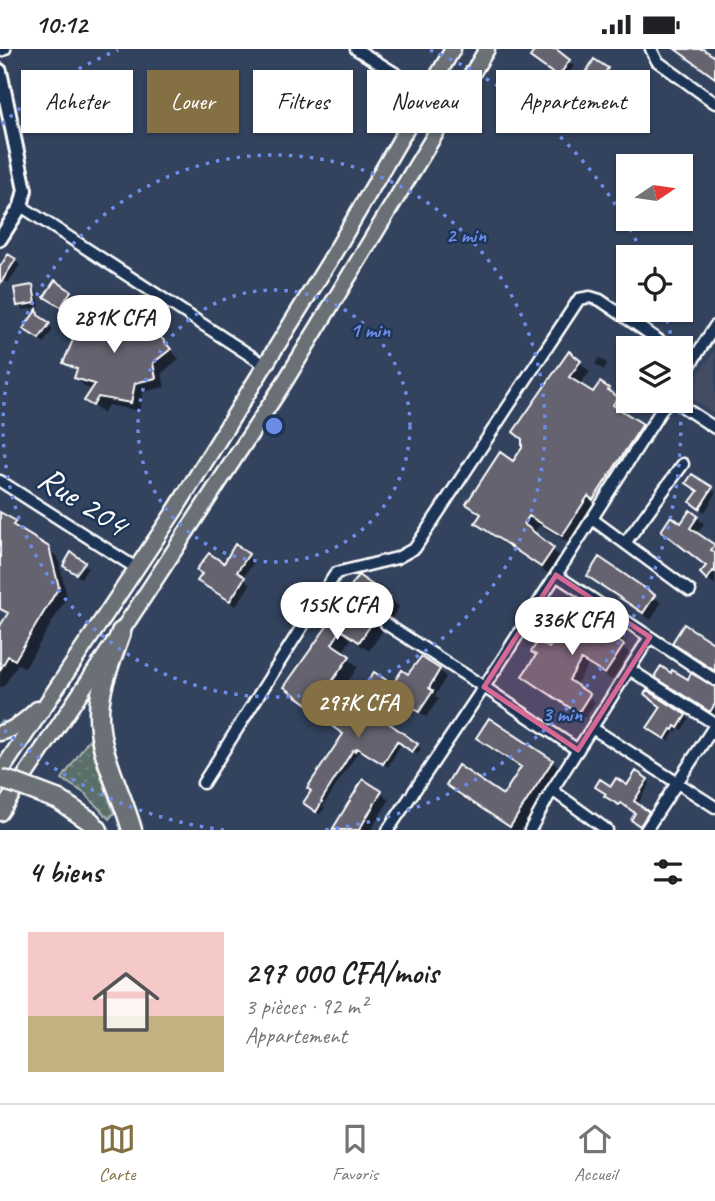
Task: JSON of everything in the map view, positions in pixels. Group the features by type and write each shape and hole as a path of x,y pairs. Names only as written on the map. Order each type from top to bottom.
{"highway":[{"path":"121,632 100,695 100,732 108,765 132,830"},
{"path":"0,779 59,800 90,821 98,830"}],"main road":[{"path":"441,70 453,49"},
{"path":"0,813 284,383 487,49"},
{"path":"0,773 176,509 330,262 404,133"},
{"path":"0,733 25,720 54,694"}],"street":[{"path":"0,51 5,49"},
{"path":"356,49 390,70"},
{"path":"651,49 657,61 715,103"},
{"path":"0,71 25,190 21,206 0,239"},
{"path":"21,206 265,365"},
{"path":"203,783 336,573 397,558 415,548 579,299 590,297 600,300 652,336"},
{"path":"693,360 715,326"},
{"path":"388,830 484,687 659,413"},
{"path":"692,413 715,428"},
{"path":"625,543 683,464"},
{"name":"Rue 204","path":"0,481 136,568"},
{"path":"592,519 690,591"},
{"path":"556,575 715,680"},
{"path":"386,624 578,750"},
{"path":"530,830 552,790 649,637"},
{"path":"629,669 715,725 646,830"},
{"path":"592,727 715,807"},
{"path":"552,790 607,830"}],"highlighted area":[{"path":"556,575 650,637 578,750 484,687"}],"shaded area":[{"path":"715,350 715,414 693,399 693,382"}],"green space":[{"path":"90,738 114,813 109,819 84,793 62,779"}],"building":[{"path":"536,49 556,49 570,60 563,70 548,70 530,57"},
{"path":"675,49 703,49 715,57 715,78"},
{"path":"594,59 608,68 607,70 587,70"},
{"path":"8,254 16,259 0,284 0,267"},
{"path":"55,280 71,291 61,307 44,297"},
{"path":"33,285 36,303 17,306 14,288"},
{"path":"108,299 136,331 148,322 171,349 153,363 156,378 135,383 131,403 98,397 93,406 84,401 95,384 74,378 77,369 63,363 76,333"},
{"path":"37,309 38,315 50,323 39,339 23,329"},
{"path":"569,351 581,361 569,377 593,392 600,382 616,396 613,405 616,407 616,413 626,413 643,424 593,500 588,496 562,536 529,516 524,524 554,548 541,567 475,523 481,514 466,504 500,452 513,461 522,448 522,439 513,432"},
{"path":"692,474 713,487 699,509 690,502 698,491 686,483"},
{"path":"690,510 698,516 690,528 715,545 711,550 715,552 715,572 713,571 707,580 700,573 706,566 661,531 671,516 681,523"},
{"path":"0,512 16,521 13,525 49,547 59,587 15,660 8,656 0,670 0,626 8,613 0,609"},
{"path":"235,544 249,554 237,572 245,577 230,601 197,581 202,574 196,570 209,553 224,563"},
{"path":"71,552 85,562 76,574 63,566"},
{"path":"599,557 655,595 643,613 587,576"},
{"path":"358,575 390,597 359,642 341,630 332,644 350,656 313,708 284,687 354,588 351,586"},
{"path":"566,607 602,630 609,619 619,626 612,637 624,645 605,674 581,660 569,680 590,694 578,713 522,676 536,655 531,652 538,641 549,648 560,632 553,627"},
{"path":"684,624 715,644 715,671 672,643"},
{"path":"421,657 440,669 429,688 433,691 419,712 388,691 402,670 408,674"},
{"path":"661,666 688,679 691,673 715,687 715,704 710,712 656,678"},
{"path":"374,672 391,683 372,711 418,744 412,752 397,741 383,764 357,748 353,750 316,812 303,803 311,791 307,788 343,734 333,727 339,719 337,717 343,708 352,715 363,701 359,698"},
{"path":"647,690 686,715 678,728 675,726 671,729 665,739 647,728 661,707 644,694"},
{"path":"489,718 553,760 510,827 446,785 458,765 503,795 521,767 476,738"},
{"path":"636,771 648,779 634,801 649,812 640,826 631,820 635,813 604,796 606,794 595,787 600,779 611,786 616,778 627,785"},
{"path":"363,779 382,791 359,830 332,830"}]}
